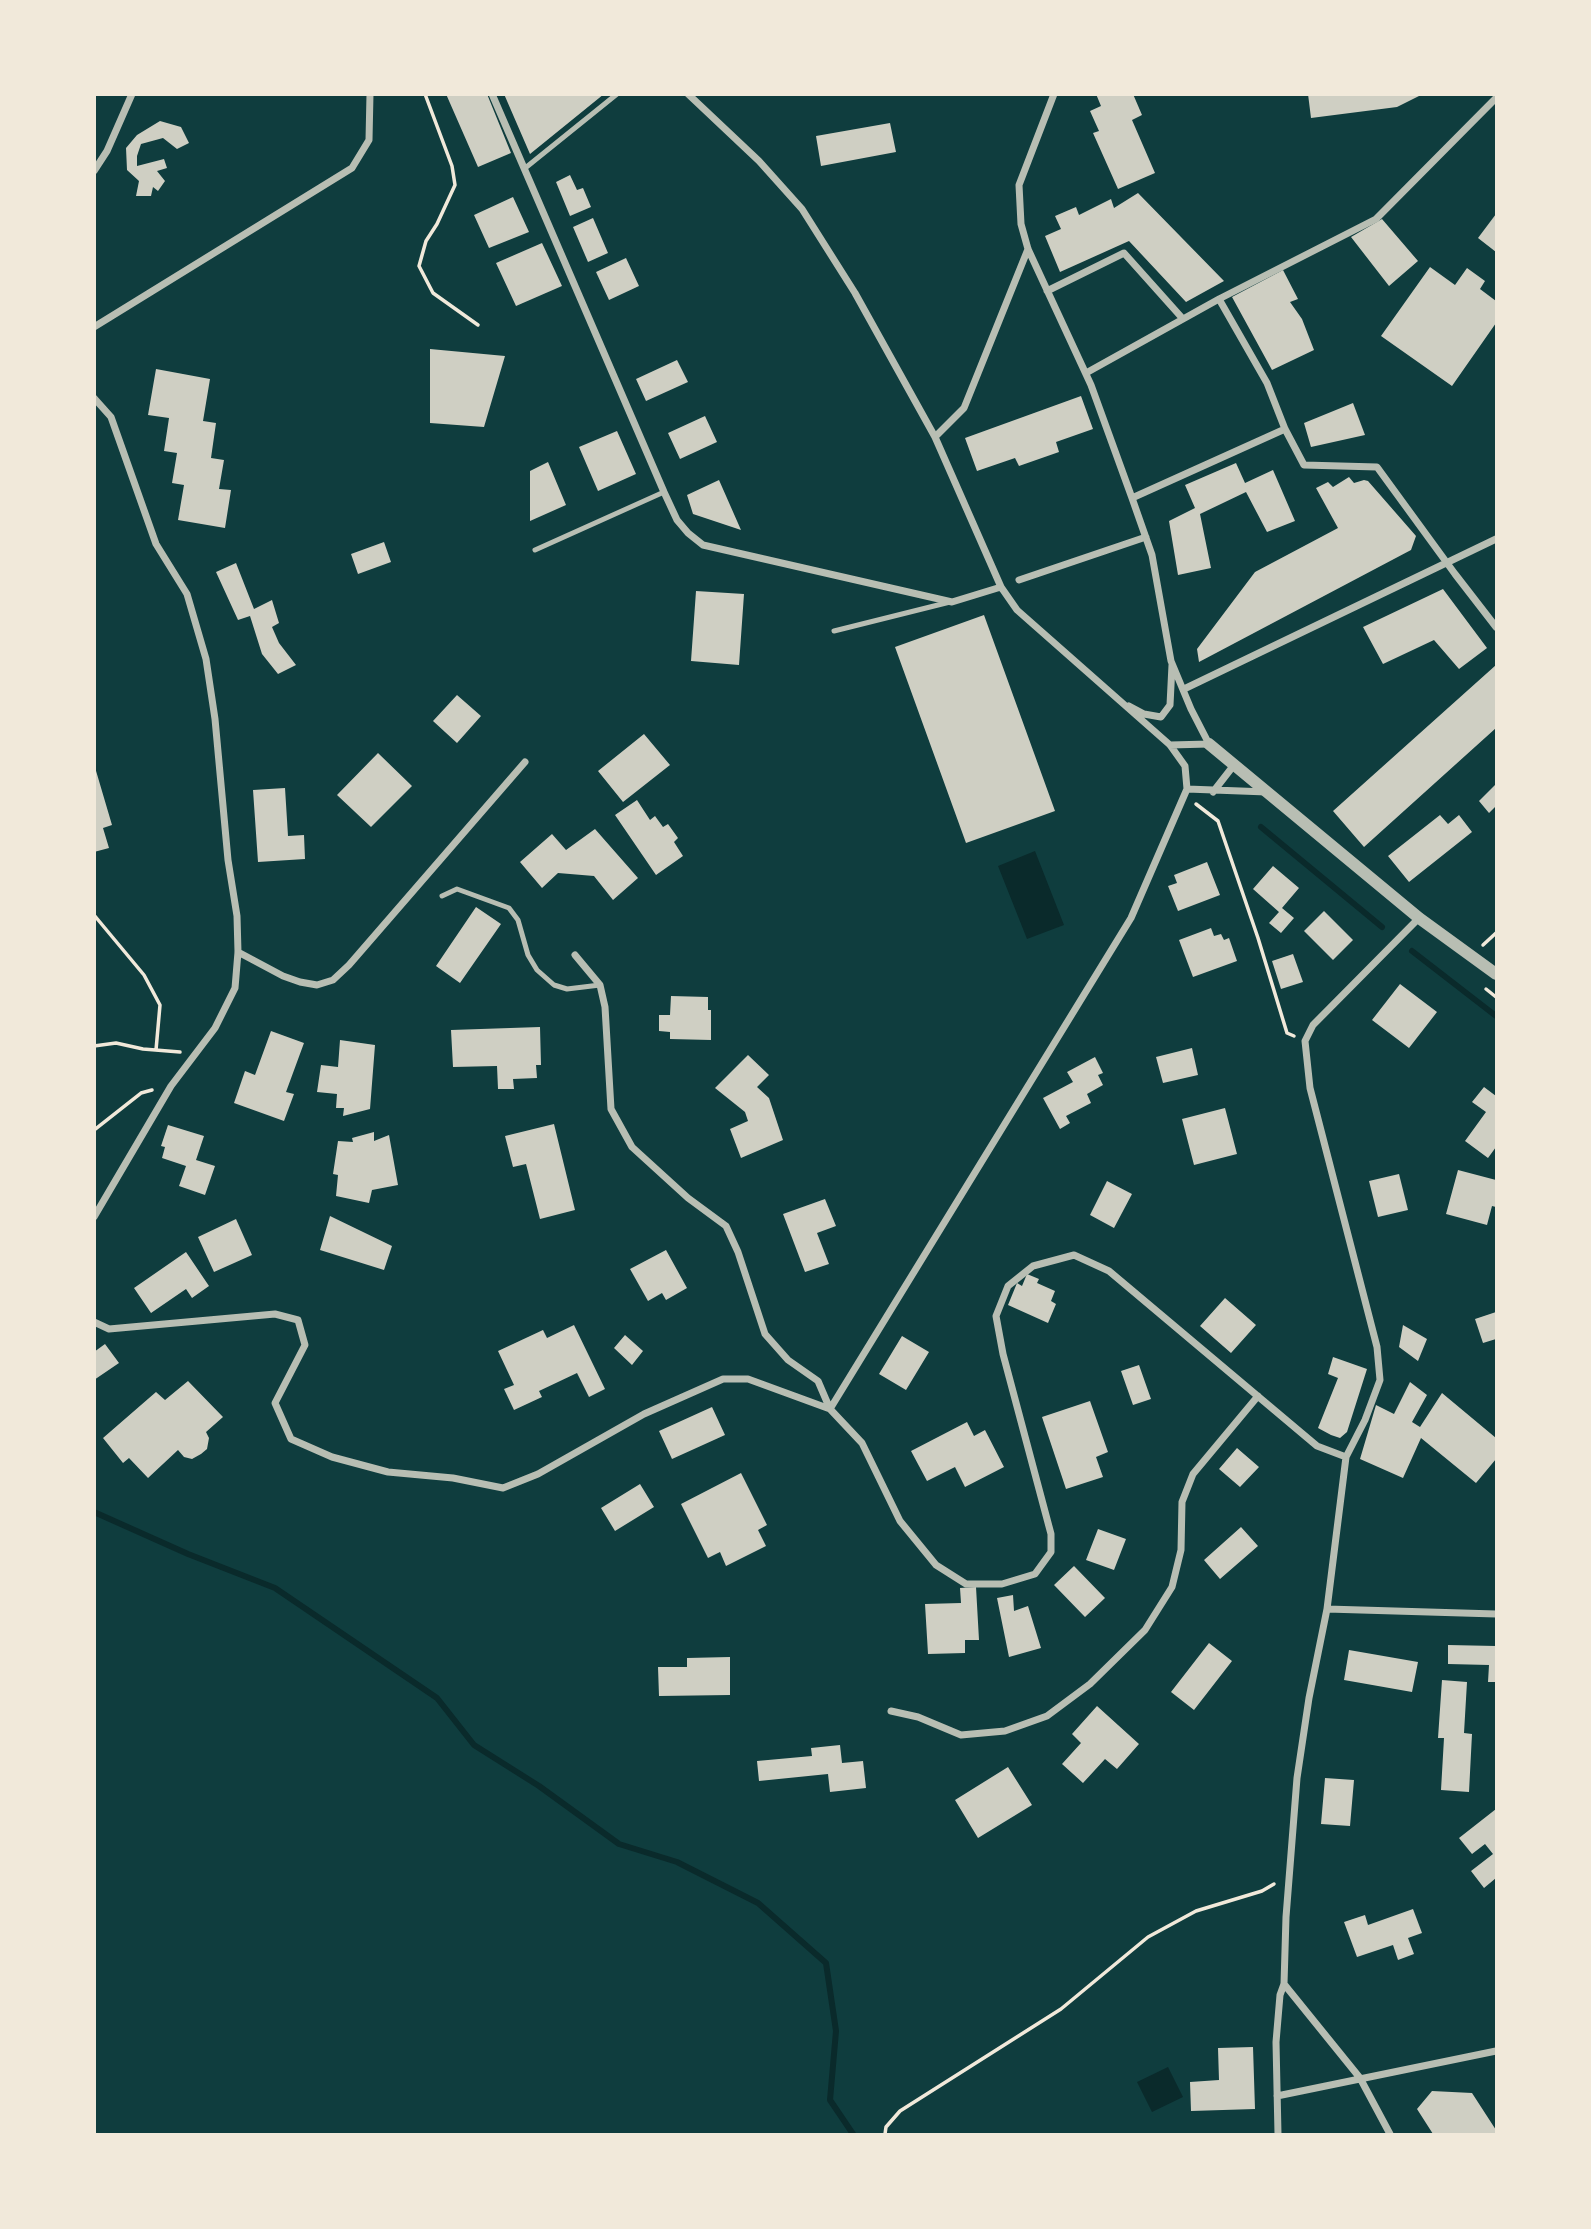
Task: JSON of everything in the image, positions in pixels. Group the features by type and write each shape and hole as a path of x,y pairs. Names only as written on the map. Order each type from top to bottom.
{"street":[{"path":"94,171 107,152 132,94"},
{"path":"94,327 352,168 369,140 370,94"},
{"path":"492,94 664,492 677,520 688,533 703,545 952,602 1001,587"},
{"path":"688,94 759,161 802,209 855,293 935,437 1001,587 1017,610 1170,745 1185,766 1187,789 1131,918 830,1409"},
{"path":"1054,94 1018,185 1021,225 1028,249 1086,373 1146,537 1152,555 1171,661 1170,705 1161,718 1144,714 1114,698"},
{"path":"1086,373 1219,299 1376,219 1496,98"},
{"path":"935,437 964,408 1028,249"},
{"path":"1047,292 1124,253 1183,319"},
{"path":"1219,299 1267,383 1285,429 1304,465 1377,467 1496,626"},
{"path":"94,398 111,417 156,544 187,594 206,659 215,719 228,860 237,916 238,952 235,988 215,1028 171,1086 94,1217"},
{"path":"1132,498 1285,429"},
{"path":"1019,580 1146,537"},
{"path":"1184,689 1496,538"},
{"path":"1171,661 1209,744 1419,918 1496,974"},
{"path":"1170,745 1209,744"},
{"path":"238,952 300,982 317,985 333,980 525,762"},
{"path":"1213,792 1234,765"},
{"path":"1187,789 1268,792"},
{"path":"1278,2134 1276,2042 1283,1984 1297,1778 1327,1609 1346,1457 1365,1420 1380,1380 1380,1364 1310,1088 1305,1041 1314,1025 1419,918"},
{"path":"575,956 600,985 605,1007 611,1108 632,1147 688,1198 726,1226 738,1252 765,1334 788,1360 818,1381 830,1409 862,1443 900,1521 936,1565 966,1584 1002,1584 1035,1574 1051,1552 1051,1534 1045,1502 1003,1354 996,1316 1008,1286 1033,1266 1074,1255 1109,1271 1317,1446 1346,1457"},
{"path":"94,1322 109,1329 275,1314 298,1320 305,1345 275,1403 291,1439 332,1457 388,1472 453,1478 503,1488 538,1474 644,1413 723,1379 748,1379 830,1409"},
{"path":"891,1711 918,1717 961,1735 1005,1731 1047,1716 1090,1684 1146,1630 1172,1587 1181,1550 1182,1502 1193,1474 1258,1396"},
{"path":"1327,1609 1496,1614"},
{"path":"1283,1984 1360,2078 1390,2134"},
{"path":"1277,2096 1496,2051"}],"lane":[{"path":"524,169 617,94"},
{"path":"535,550 664,492"},
{"path":"834,631 952,602"},
{"path":"442,895 457,889 509,908 518,919 528,955 537,970 554,985 567,989 600,985"}],"path":[{"path":"425,94 453,166 455,185 426,241 419,266 433,293 478,325"},
{"path":"1183,797 1218,821 1287,1033 1305,1041"},
{"path":"94,915 144,975 160,1005 156,1050"},
{"path":"94,1046 116,1043 196,1054"},
{"path":"94,1130 141,1093 171,1086"},
{"path":"885,2134 886,2127 900,2111 1061,2010 1148,1937 1196,1911 1262,1891 1289,1875"}],"water":[{"path":"1035,851 1064,925 1027,939 998,866"},
{"path":"1168,2067 1183,2097 1152,2112 1137,2082"}],"building":[{"path":"446,94 487,94 511,153 478,167"},
{"path":"504,94 604,94 530,154"},
{"path":"1096,94 1133,94 1142,115 1132,120 1155,173 1118,189 1093,133 1099,131 1090,111 1101,106"},
{"path":"1308,94 1423,94 1397,107 1311,118"},
{"path":"160,121 181,127 189,143 177,149 163,138 141,144 137,166 164,159 167,168 157,171 165,181 158,191 153,187 151,196 136,196 139,181 127,170 126,148 137,135"},
{"path":"890,123 896,152 821,166 816,136"},
{"path":"570,175 577,190 583,188 591,207 570,216 556,182"},
{"path":"1138,193 1224,281 1186,302 1129,241 1060,272 1045,236 1061,229 1055,216 1076,207 1079,215 1111,199 1114,208"},
{"path":"513,197 529,232 489,248 474,215"},
{"path":"1496,214 1496,252 1478,238"},
{"path":"593,218 608,253 588,262 573,227"},
{"path":"1382,219 1418,261 1389,286 1351,237"},
{"path":"542,243 562,286 516,306 496,263"},
{"path":"626,258 639,286 609,300 596,272"},
{"path":"1430,267 1455,285 1467,268 1485,281 1480,289 1496,301 1496,323 1452,386 1381,336"},
{"path":"1283,270 1298,299 1290,302 1302,319 1314,350 1272,370 1232,297"},
{"path":"430,349 505,356 484,427 430,423"},
{"path":"677,360 688,382 646,401 636,379"},
{"path":"156,369 210,379 203,421 216,423 211,458 224,460 219,489 231,490 225,528 178,520 184,485 172,483 177,453 164,451 169,418 148,415"},
{"path":"1081,396 1093,429 1056,442 1059,452 1019,466 1015,458 977,471 965,438"},
{"path":"1353,403 1365,435 1311,447 1304,423"},
{"path":"705,416 717,442 680,459 668,433"},
{"path":"617,431 636,474 598,491 579,447"},
{"path":"548,462 566,505 530,521 530,471"},
{"path":"1236,463 1245,483 1273,470 1295,521 1267,532 1246,492 1200,514 1211,568 1178,575 1169,521 1195,508 1185,485"},
{"path":"1349,477 1354,483 1368,481 1416,536 1411,550 1199,662 1197,649 1255,572 1338,528 1316,488 1328,482 1333,487"},
{"path":"719,480 741,530 693,514 687,495"},
{"path":"384,542 391,562 358,574 351,554"},
{"path":"236,563 254,609 272,600 279,623 272,627 279,643 296,665 278,674 262,654 250,616 238,620 216,572"},
{"path":"1443,589 1487,648 1459,669 1434,640 1383,664 1363,627"},
{"path":"696,591 744,594 739,665 691,661"},
{"path":"984,615 1055,811 966,843 895,647"},
{"path":"1496,665 1496,728 1364,847 1333,811"},
{"path":"457,695 481,716 457,743 433,721"},
{"path":"644,734 670,765 623,802 598,771"},
{"path":"378,753 412,786 371,827 337,795"},
{"path":"94,764 112,825 103,828 109,848 94,852"},
{"path":"1496,784 1496,806 1489,813 1479,801"},
{"path":"285,788 288,836 304,835 305,859 258,862 253,790"},
{"path":"637,800 650,820 655,816 663,827 668,824 678,838 674,842 683,856 656,875 615,815"},
{"path":"1440,815 1448,824 1459,815 1472,832 1409,882 1388,856"},
{"path":"595,829 638,878 613,900 594,876 558,873 542,888 520,862 552,834 566,850"},
{"path":"1207,862 1220,895 1178,911 1168,886 1177,883 1174,875"},
{"path":"1273,866 1299,888 1282,908 1294,918 1281,933 1269,923 1279,912 1253,889"},
{"path":"476,907 501,924 460,983 436,966"},
{"path":"1324,911 1353,940 1333,960 1304,931"},
{"path":"1211,928 1214,936 1221,934 1224,940 1229,938 1237,961 1193,977 1179,940"},
{"path":"1293,954 1303,982 1281,989 1272,961"},
{"path":"1400,984 1437,1012 1409,1048 1372,1020"},
{"path":"671,996 708,997 711,1040 670,1039 670,1032 659,1031 659,1015 670,1015"},
{"path":"540,1027 541,1065 536,1065 537,1078 513,1079 514,1089 498,1089 497,1066 453,1067 451,1030"},
{"path":"271,1031 304,1043 286,1092 294,1094 284,1121 234,1103 245,1071 255,1075"},
{"path":"340,1040 375,1045 370,1109 343,1116 344,1108 336,1108 337,1094 317,1092 321,1065 338,1067"},
{"path":"1192,1048 1198,1075 1163,1083 1156,1057"},
{"path":"748,1055 769,1075 757,1087 769,1098 783,1140 741,1158 730,1129 748,1121 745,1112 715,1088"},
{"path":"1095,1057 1103,1073 1098,1075 1103,1085 1087,1094 1091,1103 1066,1116 1070,1123 1060,1129 1043,1098 1073,1082 1067,1072"},
{"path":"1484,1087 1496,1096 1496,1147 1488,1158 1465,1141 1486,1112 1472,1102"},
{"path":"1225,1108 1237,1154 1194,1165 1182,1119"},
{"path":"554,1124 575,1210 540,1219 526,1164 513,1167 505,1136"},
{"path":"168,1125 204,1136 196,1160 215,1166 205,1195 179,1186 186,1166 162,1158 165,1147 161,1146"},
{"path":"374,1132 374,1141 389,1135 398,1185 372,1190 369,1203 336,1196 338,1175 333,1174 338,1141 353,1142 352,1138"},
{"path":"1458,1170 1496,1180 1496,1207 1492,1206 1487,1225 1446,1214"},
{"path":"1399,1174 1408,1210 1378,1217 1369,1181"},
{"path":"1107,1181 1132,1194 1114,1228 1090,1215"},
{"path":"825,1199 836,1226 817,1233 829,1264 805,1272 783,1214"},
{"path":"330,1216 392,1246 384,1270 320,1250"},
{"path":"236,1219 252,1255 214,1272 198,1237"},
{"path":"666,1250 687,1288 666,1300 662,1293 648,1301 630,1269"},
{"path":"186,1252 209,1286 192,1298 186,1289 151,1313 134,1288"},
{"path":"1027,1274 1039,1279 1037,1283 1055,1291 1051,1301 1056,1304 1048,1323 1008,1305 1017,1283 1022,1286"},
{"path":"1225,1298 1256,1325 1231,1353 1200,1326"},
{"path":"1496,1312 1496,1339 1483,1343 1475,1319"},
{"path":"574,1325 605,1389 589,1397 577,1373 539,1391 542,1397 514,1410 504,1389 514,1385 498,1351 543,1330 547,1338"},
{"path":"1403,1325 1427,1339 1418,1361 1399,1347"},
{"path":"625,1335 643,1351 632,1365 614,1348"},
{"path":"902,1336 929,1352 906,1390 879,1374"},
{"path":"105,1344 119,1363 94,1380 94,1352"},
{"path":"1333,1357 1367,1369 1347,1432 1340,1438 1318,1428 1338,1378 1328,1374"},
{"path":"1139,1365 1151,1399 1133,1405 1121,1371"},
{"path":"188,1381 223,1417 206,1432 209,1438 207,1449 201,1454 192,1459 184,1457 178,1450 148,1478 129,1458 123,1463 103,1438 156,1392 165,1400"},
{"path":"1410,1382 1427,1395 1412,1422 1420,1427 1442,1393 1496,1438 1496,1459 1476,1483 1421,1438 1403,1478 1360,1459 1376,1405 1394,1414"},
{"path":"1090,1401 1108,1452 1096,1457 1103,1477 1066,1489 1042,1417"},
{"path":"712,1407 725,1435 672,1459 659,1431"},
{"path":"967,1422 974,1436 985,1430 1004,1467 965,1487 955,1467 927,1481 911,1451"},
{"path":"1237,1448 1259,1467 1240,1487 1219,1469"},
{"path":"741,1473 767,1525 758,1530 766,1546 726,1566 720,1552 708,1558 681,1504"},
{"path":"640,1484 654,1507 615,1531 601,1508"},
{"path":"1241,1527 1258,1546 1220,1579 1204,1560"},
{"path":"1098,1529 1126,1539 1114,1570 1086,1560"},
{"path":"1074,1566 1105,1598 1085,1617 1054,1585"},
{"path":"976,1587 979,1640 965,1640 965,1653 928,1654 925,1604 961,1603 960,1588"},
{"path":"1013,1595 1014,1611 1028,1606 1041,1648 1009,1657 997,1598"},
{"path":"1209,1643 1232,1661 1194,1710 1171,1692"},
{"path":"1448,1645 1496,1646 1496,1682 1488,1682 1489,1665 1448,1664"},
{"path":"1349,1650 1418,1662 1412,1692 1344,1680"},
{"path":"730,1657 730,1695 659,1696 658,1667 687,1667 687,1658"},
{"path":"1442,1680 1467,1682 1464,1733 1472,1734 1469,1792 1441,1790 1444,1738 1438,1738"},
{"path":"1097,1706 1139,1744 1117,1769 1105,1759 1083,1783 1062,1764 1081,1743 1072,1734"},
{"path":"840,1745 842,1763 863,1761 866,1788 830,1792 828,1774 759,1781 757,1761 812,1756 811,1748"},
{"path":"1008,1767 1032,1805 978,1838 955,1800"},
{"path":"1325,1778 1354,1780 1350,1826 1321,1824"},
{"path":"1496,1809 1496,1878 1484,1888 1471,1871 1493,1854 1485,1844 1472,1854 1459,1838"},
{"path":"1413,1909 1422,1933 1408,1938 1414,1954 1398,1960 1393,1945 1357,1957 1344,1922 1365,1915 1368,1925"},
{"path":"1253,2047 1255,2109 1191,2111 1190,2082 1219,2080 1218,2048"},
{"path":"1432,2091 1472,2093 1496,2134 1433,2134 1417,2109"}],"waterway":[{"path":"1261,827 1382,927"},
{"path":"1412,951 1496,1016"},
{"path":"94,1512 188,1554 275,1588 437,1698 474,1745 539,1786 619,1844 677,1862 758,1903 826,1963 836,2031 830,2100 853,2134"}]}
